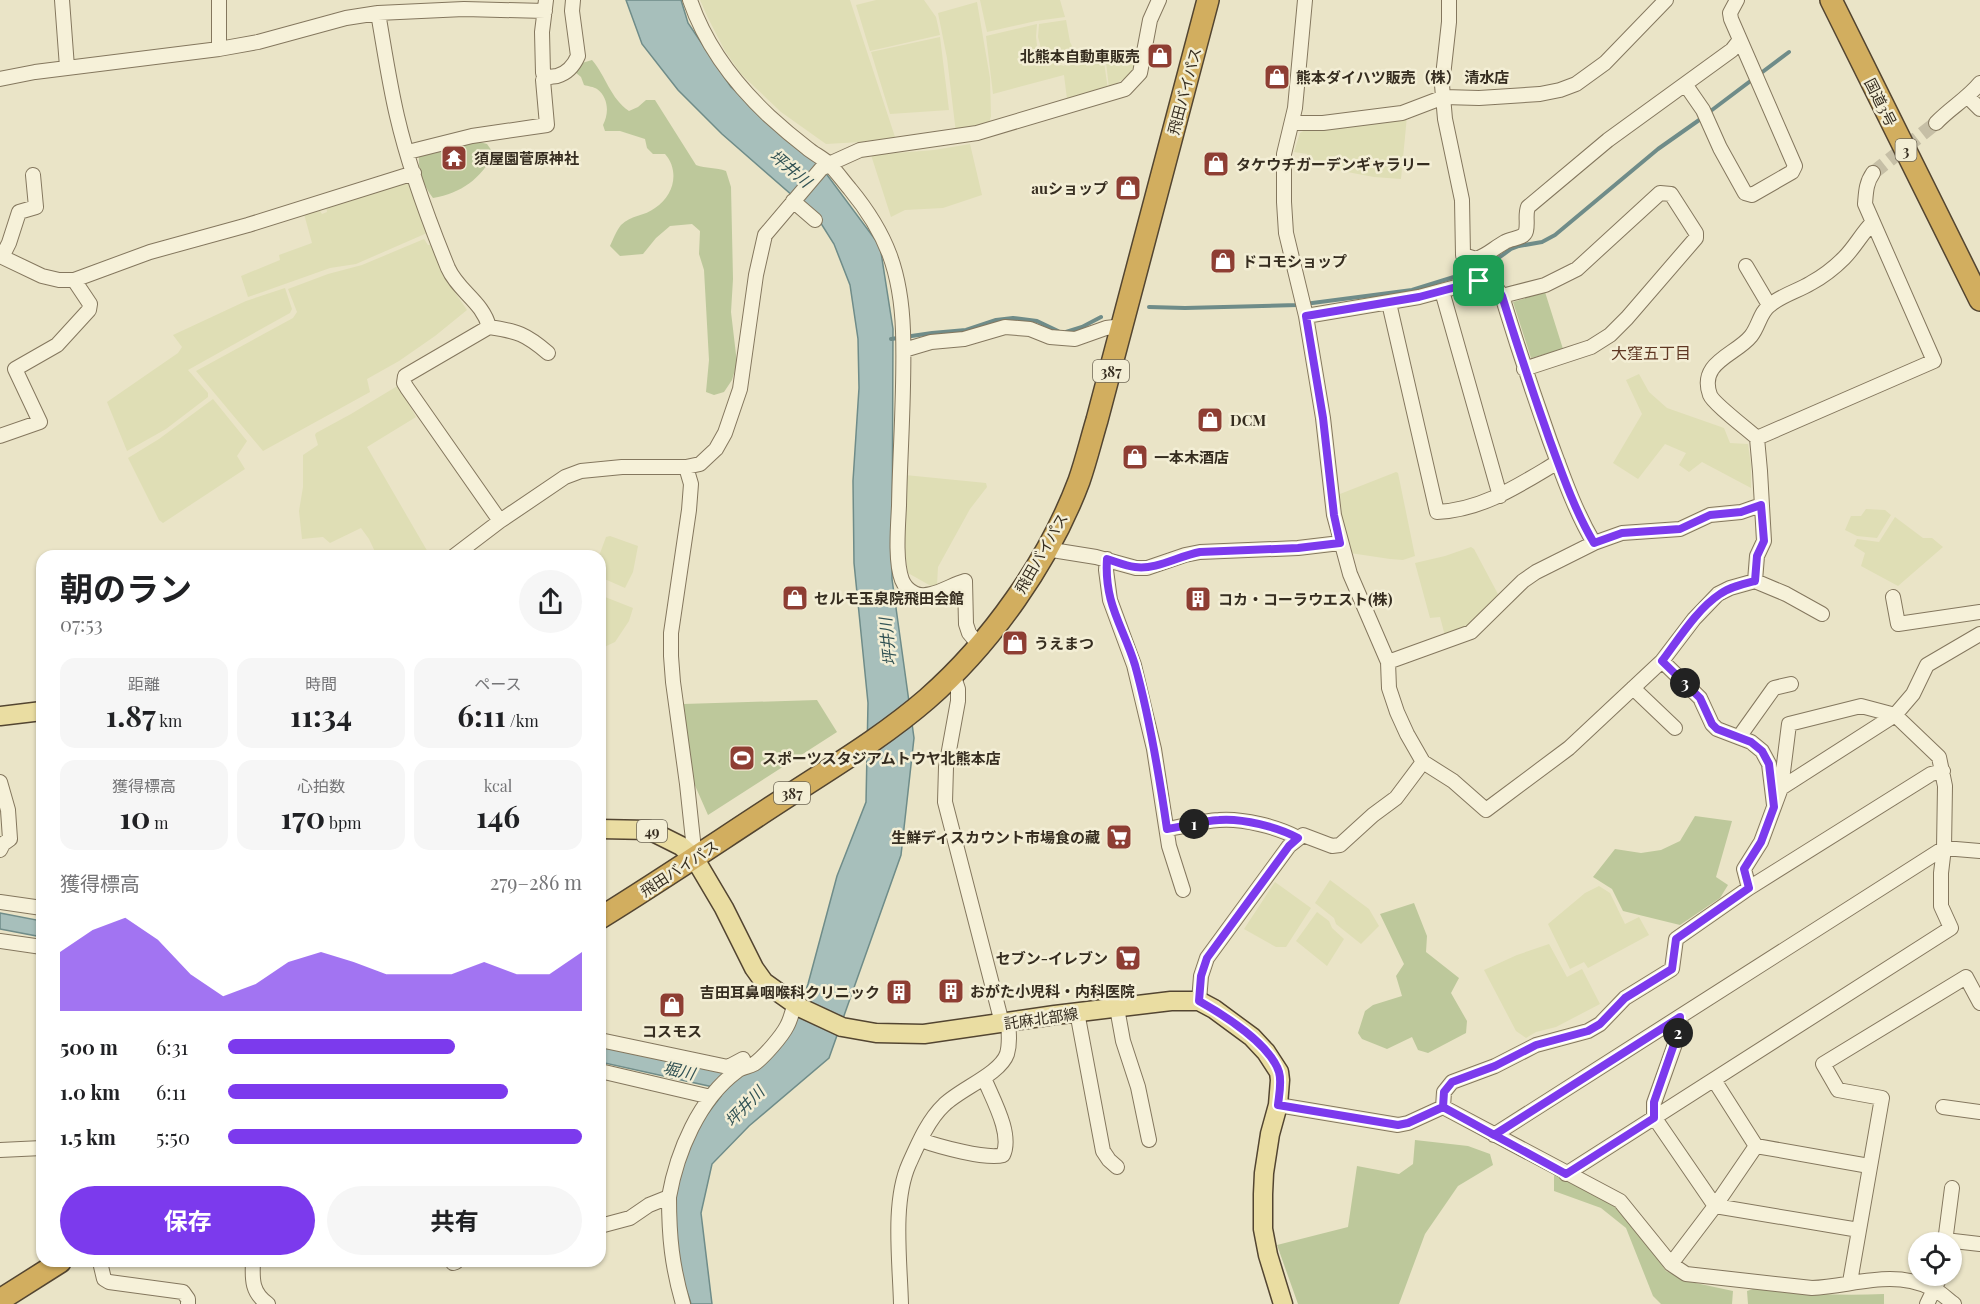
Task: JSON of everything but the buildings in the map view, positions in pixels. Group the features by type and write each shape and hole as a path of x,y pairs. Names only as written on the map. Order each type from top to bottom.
{"highway":[{"name":"飛田バイパス","path":"606,914 695,859 865,745 927,699 953,674 997,624 1038,565 1062,521 1079,481 1123,326 1208,0"},
{"name":"国道3号","path":"1831,0 1980,300"},
{"path":"0,1300 52,1267"}],"main road":[{"path":"0,716 36,712"},
{"name":"49","path":"606,829 649,830 681,846 695,859"},
{"name":"託麻北部線","path":"695,859 724,908 754,968 764,982 797,1006 842,1027 876,1034 924,1034 1077,1012 1171,1001 1199,1001"},
{"path":"1199,1001 1214,1009 1252,1037 1270,1057 1279,1072 1278,1105 1270,1134 1264,1173 1263,1218 1268,1255 1283,1304"}],"street":[{"path":"62,0 67,67"},
{"path":"219,0 219,49"},
{"path":"0,79 67,67 219,49 258,42 346,18 464,4 546,5 542,32 543,73 548,76 558,76 567,72 578,56 572,11 573,0"},
{"path":"690,0 702,29 732,76 768,116 825,166 870,215 887,246 896,270 902,306 904,350 898,536 902,579 907,588 923,596 965,581 966,624 969,633 979,645"},
{"path":"462,550 565,477 580,471 622,467 686,467 700,464 716,449 725,433 740,389 756,275 765,235 825,166 860,150 977,133 1125,89 1140,73 1150,20 1159,0"},
{"path":"1305,0 1295,108 1284,154 1284,202 1287,232 1306,316 1340,543 1363,606 1388,662 1389,688 1397,712 1423,762 1453,781 1486,810 1569,748 1662,661 1694,619 1718,594 1755,581 1786,594 1822,614"},
{"path":"1449,0 1443,75 1445,119 1462,200 1463,255 1486,280 1497,288 1502,296 1524,369 1558,462 1582,522 1594,543"},
{"path":"1292,123 1323,123 1402,113 1444,97 1479,98 1540,94 1576,84 1605,63 1666,0"},
{"path":"1685,84 1705,116 1745,193 1752,195 1792,172 1795,166 1739,41 1730,13 1737,0"},
{"path":"378,13 398,118 425,211 449,269 479,305 486,316 489,327"},
{"path":"1306,316 1389,303 1442,291 1477,270 1505,242 1524,235 1528,207 1608,140 1732,50 1739,41"},
{"path":"408,152 472,136 547,125 542,87 543,80 548,76"},
{"path":"1936,123 1947,111 1968,97 1980,83"},
{"path":"1968,97 1980,109"},
{"path":"33,175 36,207 19,212 9,243 1,256 42,276 59,280 74,280 150,252 248,225 414,173"},
{"path":"1757,438 1934,361 1866,204 1868,180 1873,173"},
{"path":"1502,296 1545,285 1577,269 1660,193 1671,195 1696,233 1696,238 1610,335 1592,347 1524,369"},
{"path":"796,199 814,220"},
{"path":"1755,581 1757,556 1764,541 1757,438 1714,403 1709,393 1708,375 1714,365 1749,338 1768,305 1811,283 1844,258 1873,222"},
{"path":"1746,266 1768,305"},
{"path":"0,436 40,422 15,369 57,345 89,310 90,304 74,280"},
{"path":"1442,291 1500,496"},
{"path":"1389,303 1437,512 1457,511 1500,496 1558,462"},
{"path":"904,350 931,342 964,339 1005,327 1030,329 1050,337 1075,339 1106,328 1123,326"},
{"path":"500,521 404,383 405,376 489,327 522,334 548,353"},
{"path":"686,467 691,484 690,501 671,633 671,656 695,859"},
{"path":"1388,662 1471,632 1523,581 1536,572 1594,543 1622,533 1680,529 1710,515 1741,512 1761,505"},
{"path":"1046,549 1107,559 1121,565 1147,568 1200,552 1298,548 1340,543"},
{"path":"1107,559 1106,570 1110,600 1134,665 1149,721 1169,846 1183,890"},
{"path":"1893,597 1898,624 1980,612"},
{"path":"1781,788 1895,715 1913,694 1927,665 1980,634"},
{"path":"1662,661 1700,698 1712,724 1717,729 1751,742 1762,751 1769,764 1774,807"},
{"path":"901,1304 899,1201 908,1166 928,1125 942,1106 961,1091 990,1074 1006,1056 1009,1042 948,821 945,802 946,767 958,702 958,689 953,674"},
{"path":"1739,737 1774,688 1791,684"},
{"path":"1633,688 1675,728"},
{"path":"1566,1174 1951,928 1941,906 1945,786 1939,757 1895,715 1861,706 1789,724 1781,788 1761,842 1744,869 1749,888"},
{"path":"1199,1001 1201,976 1207,958 1289,846 1303,835 1332,846 1340,845 1396,798 1423,762"},
{"path":"1443,1107 1444,1092 1452,1082 1495,1066 1536,1045 1588,1031 1600,1024 1625,998 1672,969 1676,939 1749,888 1931,774 1943,771"},
{"path":"0,783 8,810 10,838 0,850"},
{"path":"1167,829 1232,819 1286,831 1298,838"},
{"path":"1494,1135 1944,848 1980,851"},
{"path":"0,902 36,907"},
{"path":"0,941 36,946"},
{"path":"1850,1282 1882,1098 1838,1090 1823,1064 1966,977 1980,1003"},
{"path":"684,1304 676,1280 669,1235 669,1197 673,1175 697,1120 713,1094 737,1071 753,1065 765,1054 787,1028 797,1006"},
{"path":"1117,1008 1123,1041 1138,1087 1149,1140"},
{"path":"1077,1012 1103,1151 1108,1160 1117,1167"},
{"path":"1680,1017 1680,1027 1654,1102 1654,1118 1715,1206 1859,1230"},
{"path":"606,1041 728,1067 758,1053 765,1054"},
{"path":"606,1072 713,1094"},
{"path":"921,1140 995,1157 1003,1155 1006,1143 1003,1126 984,1078"},
{"path":"1714,1080 1756,1146 1869,1166"},
{"path":"1278,1105 1398,1125 1408,1123 1443,1107"},
{"path":"1443,1107 1620,1201 1671,1264 1686,1274 1812,1288 1832,1287 1882,1278 1908,1279 1933,1288 1954,1304"},
{"path":"1943,1107 1980,1112"},
{"path":"1671,1264 1715,1206 1756,1146"},
{"path":"0,1150 36,1149"},
{"path":"1946,1232 1952,1188"},
{"path":"606,1224 630,1218 649,1205 669,1197"},
{"path":"1962,1242 1980,1244"},
{"path":"101,1267 104,1279 109,1282 183,1292 188,1299 188,1304"},
{"path":"253,1267 253,1284 260,1298 268,1304"},
{"path":"1927,1304 1933,1288"}],"green space":[{"path":"700,0 850,0 896,140 826,144 781,112 741,74 725,51"},
{"path":"876,0 924,0 936,17 940,35 870,51 856,5"},
{"path":"980,0 1060,0 1065,17 987,32"},
{"path":"977,2 990,78 991,116 989,123 956,133 947,58 938,13"},
{"path":"1066,20 1070,42 1074,50 1067,61 1061,64 1043,56 1038,37 1039,24"},
{"path":"1037,24 1038,53 1042,59 1064,66 1076,52 1094,63 1104,62 1108,90 1067,99 1064,75 993,94 986,36"},
{"path":"940,37 949,110 890,114 871,52"},
{"path":"1138,54 1134,70 1130,75 1109,88 1106,62"},
{"path":"592,60 617,100 629,111 646,100 655,100 696,165 726,171 731,187 733,279 731,312 737,363 732,380 724,392 714,395 706,392 709,360 704,270 699,254 700,231 692,224 670,226 643,254 620,256 610,246 621,225 629,219 651,211 662,203 673,183 673,175 670,161 665,154 653,154 647,148 645,139 620,131 605,131 603,125 607,106 604,97 597,89 584,85 581,77 575,72 582,63"},
{"path":"1407,116 1401,179 1374,177 1310,165 1307,154 1294,152 1300,133 1305,130"},
{"path":"472,140 487,144 494,154 489,163 469,184 453,193 433,198 422,178 419,155 436,153"},
{"path":"970,144 982,195 943,208 905,210 891,217 871,155 934,150"},
{"path":"408,182 427,233 356,264 330,268 248,297 241,276 280,260 279,255 312,243 304,214 320,211 322,214 327,212 326,204"},
{"path":"424,239 428,245 432,244 445,278 467,310 399,361 367,379 370,392 263,451 196,371 293,318 297,312 288,289 328,274 362,265"},
{"path":"285,288 292,309 290,313 188,370 208,393 208,397 166,429 127,451 107,402 178,353 182,347 173,335 246,301"},
{"path":"1545,292 1563,349 1531,358 1513,302"},
{"path":"1639,374 1649,392 1667,408 1724,428 1730,443 1748,444 1751,488 1702,462 1689,472 1679,465 1686,453 1665,444 1638,479 1613,463 1642,414 1626,380"},
{"path":"399,385 416,417 367,447 427,550 374,550 361,528 330,543 323,537 302,539 299,511 303,487 303,455 318,445 316,433"},
{"path":"213,399 247,441 237,456 245,469 163,523 159,520 128,458 159,439"},
{"path":"1396,472 1415,556 1403,560 1350,553 1343,526 1340,494"},
{"path":"905,475 986,483 987,487 970,509 938,567 937,585 931,586 908,573 905,551"},
{"path":"1866,509 1885,510 1891,515 1877,538 1857,536 1845,530 1851,516 1861,516"},
{"path":"1895,517 1923,538 1932,538 1943,547 1898,586 1861,566 1865,553 1854,546 1857,539 1879,542"},
{"path":"610,536 638,546 633,572 625,588 606,580 606,550 601,550 606,537"},
{"path":"1471,547 1499,596 1467,627 1445,636 1440,617 1430,618 1415,563"},
{"path":"606,597 633,608 629,621 615,642 606,646"},
{"name":"スポーツスタジアムトウヤ北熊本店","path":"817,700 837,732 708,815 693,781 683,704"},
{"path":"1695,816 1732,821 1716,877 1728,885 1720,898 1680,925 1623,911 1612,889 1593,877 1615,849 1641,853 1661,850 1680,841"},
{"path":"1330,880 1369,909 1379,926 1361,944 1315,903"},
{"path":"1275,882 1311,908 1286,947 1276,947 1244,929"},
{"path":"1599,886 1610,893 1625,924 1639,917 1649,935 1588,968 1584,962 1570,969 1548,924 1585,893"},
{"path":"1414,903 1427,936 1426,952 1459,978 1451,993 1467,1021 1466,1033 1428,1053 1418,1050 1412,1037 1387,1049 1362,1039 1358,1033 1365,1011 1373,1005 1402,996 1396,976 1404,964 1380,914"},
{"path":"1317,912 1329,921 1332,928 1344,939 1327,966 1296,941"},
{"path":"1549,944 1567,977 1582,969 1600,1004 1556,1027 1536,1032 1526,1038 1516,1031 1484,970"},
{"path":"1415,1140 1468,1146 1490,1154 1493,1165 1458,1186 1425,1234 1399,1304 1298,1304 1277,1245 1348,1227 1357,1166 1399,1174 1413,1164"},
{"path":"1554,1175 1608,1201 1637,1226 1666,1271 1691,1282 1733,1291 1732,1304 1661,1304 1653,1296 1626,1228 1601,1208 1554,1191"},
{"path":"1756,1288 1820,1294 1884,1294 1884,1304 1748,1304 1747,1291"}],"water":[{"path":"626,0 681,0 688,23 731,87 819,164 880,246 893,329 892,579 914,738 901,855 829,1058 749,1126 712,1164 701,1213 712,1304 691,1304 678,1260 674,1222 678,1183 689,1146 702,1121 721,1096 713,1087 606,1063 606,1046 742,1074 793,1027 808,984 837,876 866,802 868,703 854,563 853,481 859,388 858,339 850,285 834,244 817,217 722,134 678,90 642,44"},
{"path":"0,913 36,920 36,936 0,929"}],"waterway":[{"path":"1708,113 1789,52"},
{"path":"1149,307 1297,305 1412,290 1486,267 1511,249 1542,242 1555,235 1658,149 1702,118"},
{"path":"1066,332 1101,317"},
{"path":"891,339 966,330 996,320 1013,318 1037,321 1058,331"}],"tunnel":[{"path":"1873,173 1936,123"}],"place":[{"name":"北熊本自動車販売","path":"1160,56"},
{"name":"熊本ダイハツ販売（株） 清水店","path":"1277,77"},
{"name":"須屋園菅原神社","path":"454,158"},
{"name":"タケウチガーデンギャラリー","path":"1216,164"},
{"name":"auショップ","path":"1128,188"},
{"name":"ドコモショップ","path":"1223,261"},
{"name":"DCM","path":"1210,420"},
{"name":"一本木酒店","path":"1135,457"},
{"name":"セルモ玉泉院飛田会館","path":"795,598"},
{"name":"コカ・コーラウエスト(株)","path":"1198,599"},
{"name":"うえまつ","path":"1015,643"},
{"name":"スポーツスタジアムトウヤ北熊本店","path":"742,758"},
{"name":"生鮮ディスカウント市場食の藏","path":"1119,837"},
{"name":"セブン-イレブン","path":"1128,958"},
{"name":"おがた小児科・内科医院","path":"951,991"},
{"name":"吉田耳鼻咽喉科クリニック","path":"899,992"},
{"name":"コスモス","path":"672,1005"}],"district":[{"name":"大窪五丁目","path":"1651,352"}],"route":[{"path":"1479,281 1419,297 1306,316 1340,543 1298,548 1278,547 1200,552 1147,568 1121,565 1107,559 1106,570 1112,608 1134,665 1149,721 1167,829 1232,819 1286,831 1298,838 1289,846 1207,958 1201,976 1199,1001 1214,1009 1252,1037 1274,1062 1280,1080 1278,1105 1398,1125 1408,1123 1443,1107 1494,1135 1566,1174 1654,1118 1654,1102 1680,1027 1680,1017 1494,1135 1443,1107 1444,1092 1452,1082 1495,1066 1536,1045 1588,1031 1600,1024 1625,998 1672,969 1676,939 1749,888 1744,869 1761,842 1774,807 1769,764 1762,751 1751,742 1717,729 1712,724 1700,698 1662,661 1694,619 1718,594 1755,581 1757,556 1764,541 1761,505 1741,512 1710,515 1680,529 1622,533 1594,543 1582,522 1558,462 1524,369 1502,296 1491,283 1486,280 1479,281"}],"water label":[{"name":"坪井川","path":"791,168"},
{"name":"坪井川","path":"887,642"},
{"name":"堀川","path":"679,1070"},
{"name":"坪井川","path":"744,1106"}]}
